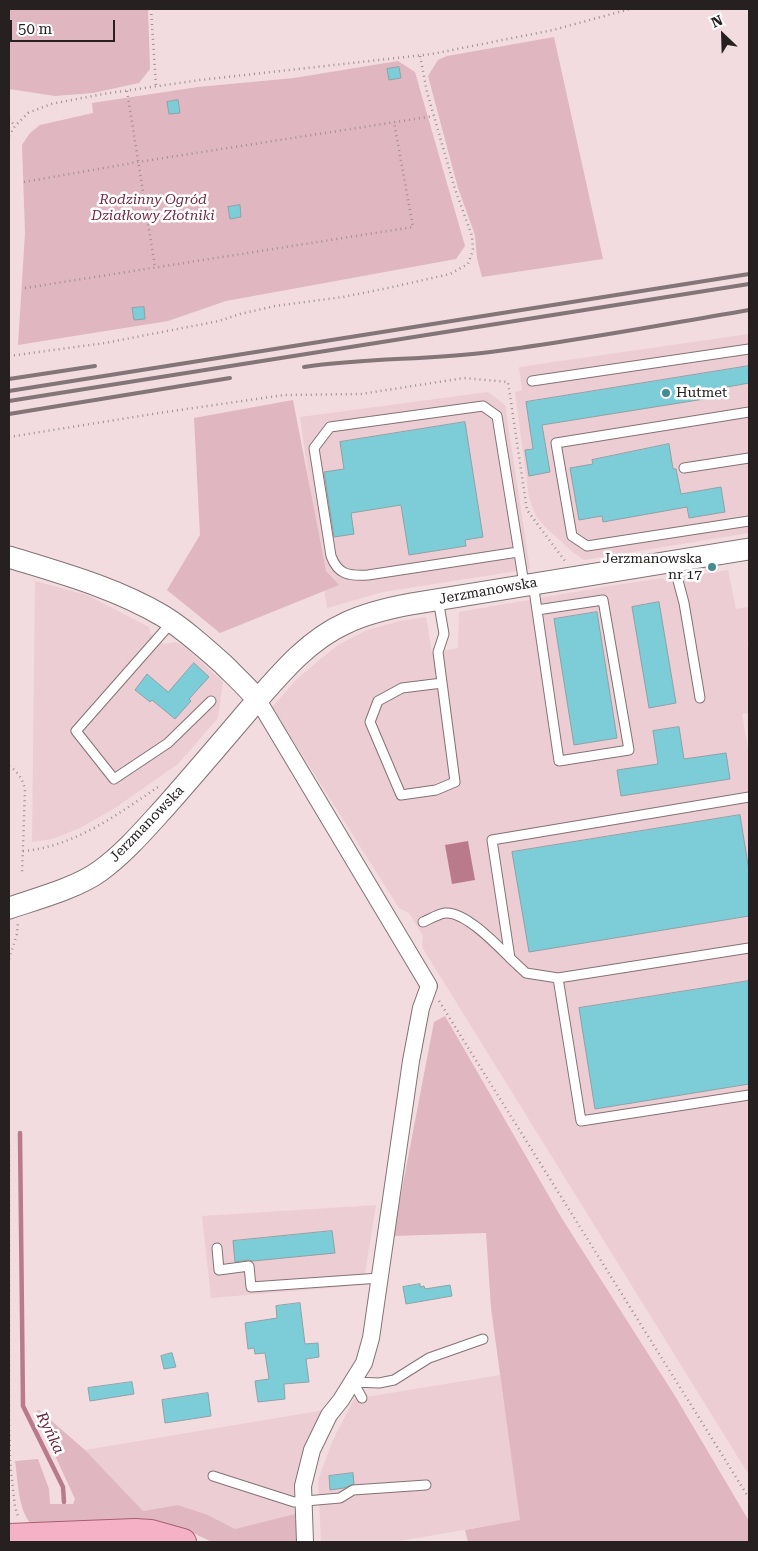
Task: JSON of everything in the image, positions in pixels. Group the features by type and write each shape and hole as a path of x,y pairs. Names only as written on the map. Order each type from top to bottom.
{"main road":[{"path":"14,1529 151,1533 183,1542"}],"street":[{"name":"Jerzmanowska","path":"13,912 35,898 82,881 98,873 117,858 147,828 296,657 345,623 387,608 749,550"},
{"path":"9,557 107,589 140,604 172,622 207,650 249,688 429,986 421,1008 411,1061 371,1338 364,1363 329,1415 312,1450 303,1486 305,1542"},
{"name":"Jerzmanowska","path":"9,894 35,898"}],"lane":[{"path":"532,381 749,349"},
{"path":"518,552 368,575 356,576 342,572 337,568 330,556 314,448 330,427 483,406 497,416 518,552 537,610 560,761 629,750 603,600 537,610"},
{"path":"749,413 556,443 572,536 587,546 749,521"},
{"path":"684,468 749,458"},
{"path":"673,561 684,603 700,698"},
{"path":"438,599 444,634 438,652 455,782 436,790 401,796 370,722 378,701 402,688 442,683"},
{"path":"172,622 76,731 114,779 168,743 211,701"},
{"path":"510,958 492,840 749,797"},
{"path":"423,922 446,913 455,915 476,926 526,973 558,978 749,948"},
{"path":"558,978 581,1121 749,1095"},
{"path":"217,1248 219,1270 249,1266 251,1286 380,1278"},
{"path":"362,1398 353,1382 394,1380 429,1358 482,1339"},
{"path":"213,1476 294,1502 340,1498 353,1490 426,1485"}],"path":[{"path":"152,9 156,86"},
{"path":"9,136 14,126 28,113 51,104 126,90 200,80 297,70 366,60 420,56 553,30 630,9"},
{"path":"9,356 105,343 218,322 240,314 276,306 343,297 388,288 450,274 468,264 474,250 472,236 455,189 427,92 420,56"},
{"path":"126,90 154,267"},
{"path":"24,182 138,162 434,116"},
{"path":"9,119 14,126"},
{"path":"25,288 414,227 394,122"},
{"path":"9,766 18,774 24,785 22,873"},
{"path":"23,851 35,850 73,838 90,830 159,786"},
{"path":"9,960 17,934 13,912"},
{"path":"429,986 453,1021 749,1498"},
{"path":"9,1145 10,1443 15,1507 14,1529"}],"shaded area":[{"path":"749,334 749,533 584,560 545,527 536,516 529,498 515,392 522,390 519,367"},
{"path":"488,392 505,405 530,569 383,592 327,608 300,417"},
{"path":"728,570 736,609 748,607 749,616 749,641 747,642 749,657 749,713 742,714 749,755 749,1475 422,947 423,936 409,913 399,908 272,707 296,680 318,661 338,645 367,630 400,621 426,617 432,653 458,648 459,612 615,585"},
{"path":"35,581 87,595 149,627 151,634 164,644 176,642 185,647 223,682 218,718 178,764 115,808 80,828 52,839 32,842"},
{"path":"468,841 475,880 452,884 445,845"},
{"path":"376,1205 363,1285 211,1298 202,1216"},
{"path":"500,1375 521,1520 394,1542 321,1542 318,1480 332,1442 354,1399"},
{"path":"325,1410 298,1469 294,1502 298,1542 235,1529 208,1515 178,1505 143,1511 85,1450"}],"green space":[{"path":"10,9 148,9 150,69 139,83 93,93 55,96 9,89"},
{"path":"554,37 603,259 482,277 477,258 475,235 458,188 428,76 438,60 447,56"},
{"name":"Rodzinny Ogród Działkowy Złotniki","path":"398,61 415,72 465,246 456,259 226,301 168,321 18,345 25,233 22,145 30,133 40,125 93,113 92,103 198,87 294,78"},
{"path":"293,400 326,571 339,585 220,633 167,590 200,535 194,418"},
{"path":"445,1016 561,1217 675,1396 749,1521 749,1542 468,1542 465,1530 520,1520 491,1308 486,1233 393,1236 434,1022"},
{"path":"39,1410 85,1450 143,1511 178,1505 208,1515 235,1529 295,1514 298,1542 212,1542 191,1532 160,1522 31,1524 23,1511 15,1461 38,1459 49,1489 50,1504 73,1504 75,1499 35,1412"}],"building":[{"path":"399,67 401,78 389,80 387,69"},
{"path":"178,100 180,113 169,114 167,102"},
{"path":"240,205 241,217 230,219 228,207"},
{"path":"144,307 145,319 134,320 132,308"},
{"path":"749,366 749,383 727,387 727,390 723,390 723,396 542,425 550,472 529,476 525,450 533,449 526,402"},
{"path":"465,422 483,537 465,540 466,546 409,555 401,505 351,513 354,534 334,537 324,472 344,469 340,442"},
{"path":"669,444 673,469 676,469 681,494 721,487 725,512 689,518 687,507 603,522 602,516 579,520 570,468 593,464 592,460"},
{"path":"659,602 676,703 649,708 632,607"},
{"path":"597,612 617,738 574,745 554,619"},
{"path":"194,663 209,677 189,699 191,701 175,719 152,700 150,702 135,690 147,674 168,692"},
{"path":"679,727 684,759 726,753 730,779 621,796 617,770 658,764 653,731"},
{"path":"740,815 749,871 749,916 529,952 512,852"},
{"path":"749,981 749,1084 595,1109 579,1008"},
{"path":"332,1231 335,1253 235,1262 233,1241"},
{"path":"420,1284 420,1287 424,1286 425,1289 450,1285 452,1296 406,1304 403,1287"},
{"path":"300,1303 305,1344 318,1343 319,1357 306,1359 309,1382 284,1384 285,1399 258,1402 255,1381 269,1379 265,1353 255,1354 254,1348 248,1349 245,1323 277,1318 276,1306"},
{"path":"172,1353 176,1367 164,1369 161,1356"},
{"path":"132,1382 134,1394 90,1401 88,1388"},
{"path":"208,1393 211,1416 165,1423 162,1400"},
{"path":"353,1473 354,1484 330,1490 329,1476"}],"waterway":[{"name":"Ryńka","path":"20,1133 23,1406 63,1487 64,1502"}],"railway":[{"path":"9,391 749,274"},
{"path":"9,401 749,284"},
{"path":"304,367 515,349 749,310"},
{"path":"9,379 95,366"},
{"path":"9,414 230,378"}],"place":[{"name":"Hutmet","path":"666,393"},
{"name":"Jerzmanowska nr 17","path":"712,567"}]}
